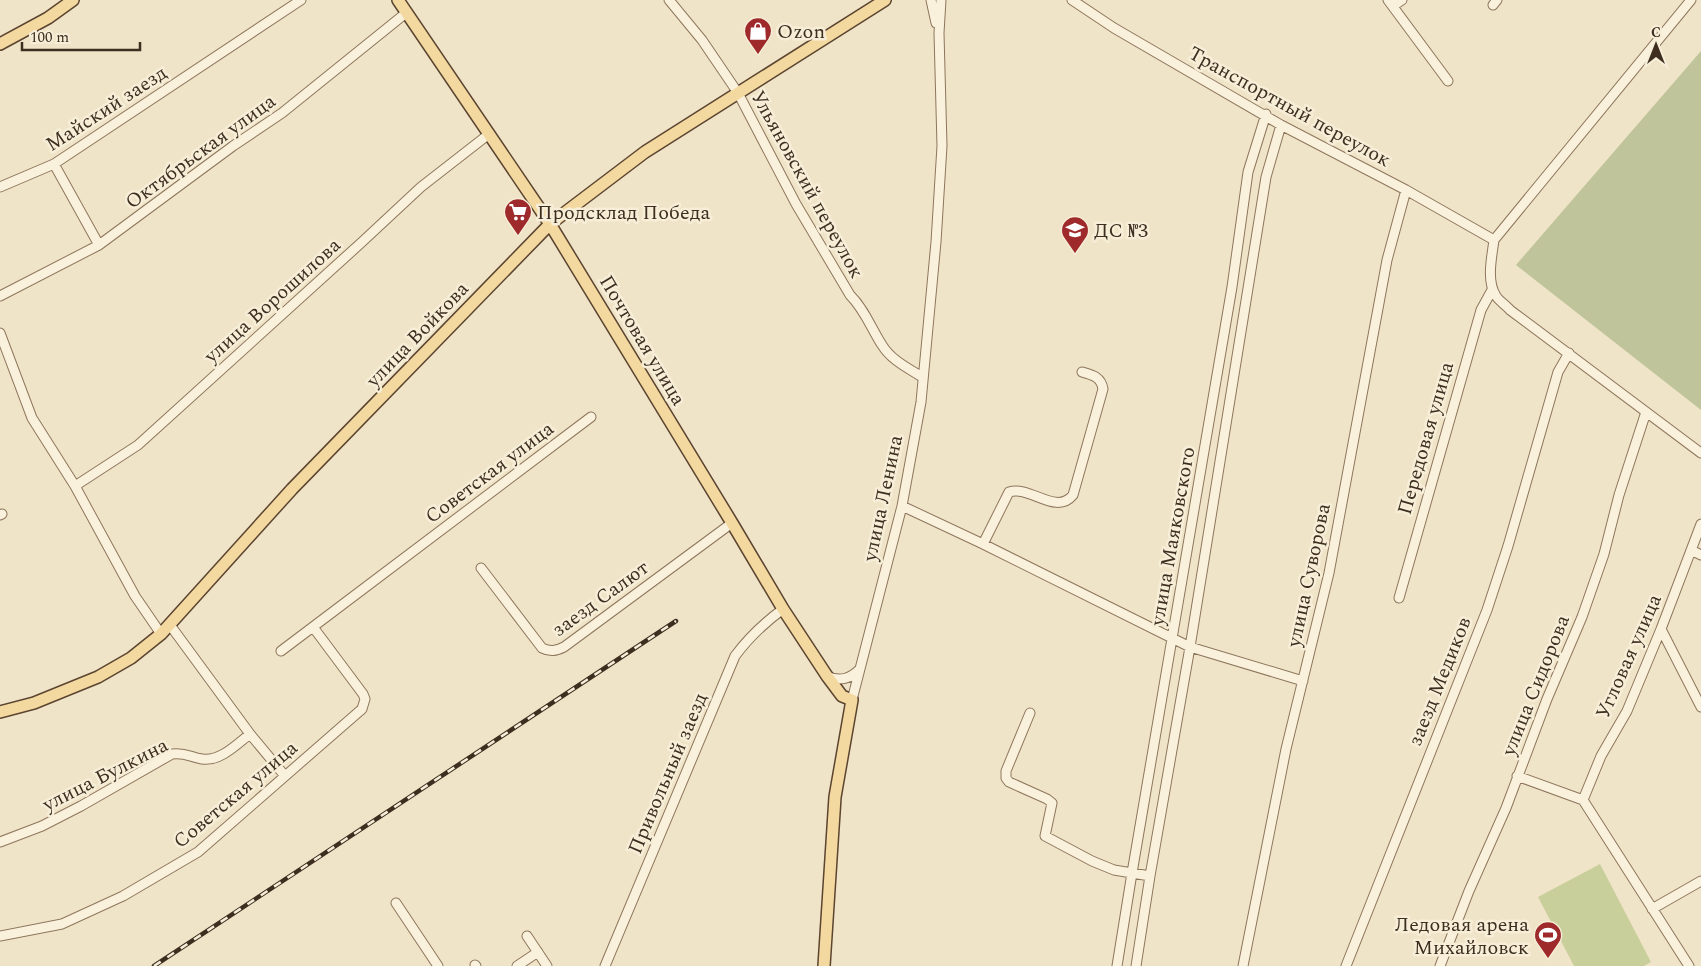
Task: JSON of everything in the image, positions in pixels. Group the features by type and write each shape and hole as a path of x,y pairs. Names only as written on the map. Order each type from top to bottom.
{"main road":[{"path":"0,44 48,18 73,0"},
{"name":"Почтовая улица","path":"398,0 550,224 783,609 842,696 852,700"},
{"name":"улица Войкова","path":"0,712 34,703 98,677 131,658 161,634 292,489 550,224 645,152 885,0"},
{"name":"улица Ленина","path":"824,966 835,797 852,700"}],"street":[{"name":"Майский заезд","path":"0,187 54,164 301,0"},
{"name":"Ульяновский переулок","path":"669,0 702,40 738,93 796,204 850,296 864,311 883,347 901,365 922,377"},
{"name":"улица Ленина","path":"931,0 939,33"},
{"name":"улица Ленина","path":"852,700 902,506 921,402 936,242 942,146 939,33 941,0"},
{"name":"Транспортный переулок","path":"1072,0 1114,28 1281,124 1406,190 1494,240"},
{"path":"1402,0 1391,3 1448,81"},
{"path":"1691,0 1494,240 1490,279 1492,290 1496,297 1510,310 1701,454"},
{"name":"Октябрьская улица","path":"0,296 99,246 233,146 282,113 406,13"},
{"name":"улица Маяковского","path":"1117,966 1232,288 1248,172 1266,114"},
{"name":"улица Маяковского","path":"1136,966 1266,177 1281,124"},
{"name":"улица Ворошилова","path":"75,486 138,445 421,186 489,134"},
{"path":"54,164 99,246"},
{"name":"улица Суворова","path":"1243,966 1286,749 1329,573 1387,260 1406,190"},
{"name":"Передовая улица","path":"1399,598 1481,310 1492,290"},
{"path":"0,332 32,418 75,486 135,596 161,634"},
{"name":"заезд Медиков","path":"1346,966 1487,610 1508,546 1558,372 1569,354"},
{"path":"983,544 1009,492 1020,491 1061,503 1068,501 1073,495 1103,390 1102,382 1097,377 1082,372"},
{"name":"улица Сидорова","path":"1440,966 1469,891 1506,808 1588,599 1604,554 1618,496 1646,412"},
{"name":"Советская улица","path":"281,651 591,418"},
{"path":"902,506 1190,647 1303,681"},
{"name":"заезд Салют","path":"481,568 542,648 546,651 556,651 732,523"},
{"name":"Угловая улица","path":"1583,800 1601,756 1627,711 1701,524"},
{"path":"1691,550 1701,555"},
{"name":"Привольный заезд","path":"605,966 735,656 760,626 783,609"},
{"path":"170,625 250,734 285,776"},
{"name":"Советская улица","path":"0,936 62,924 124,896 198,852 362,709 366,698 313,627"},
{"path":"1661,629 1701,707"},
{"path":"827,676 842,680 860,669"},
{"path":"1030,713 1006,771 1006,778 1009,782 1052,803 1045,836 1114,870 1150,876"},
{"name":"улица Булкина","path":"0,842 42,826 172,754 182,753 204,760 218,758 250,734"},
{"path":"1517,776 1583,800 1689,966"},
{"path":"1652,909 1701,881"},
{"path":"396,903 438,966"},
{"path":"526,936 547,966"},
{"path":"517,966 538,952"}],"green space":[{"path":"1701,51 1701,410 1516,265"},
{"path":"1600,864 1651,962 1644,966 1574,966 1538,897"}],"railway":[{"path":"154,966 676,621"}],"place":[{"name":"Ozon","path":"758,55"},
{"name":"Продсклад Победа","path":"518,236"},
{"name":"ДС №3","path":"1075,254"},
{"name":"Ледовая арена Михайловск","path":"1548,959"}]}
